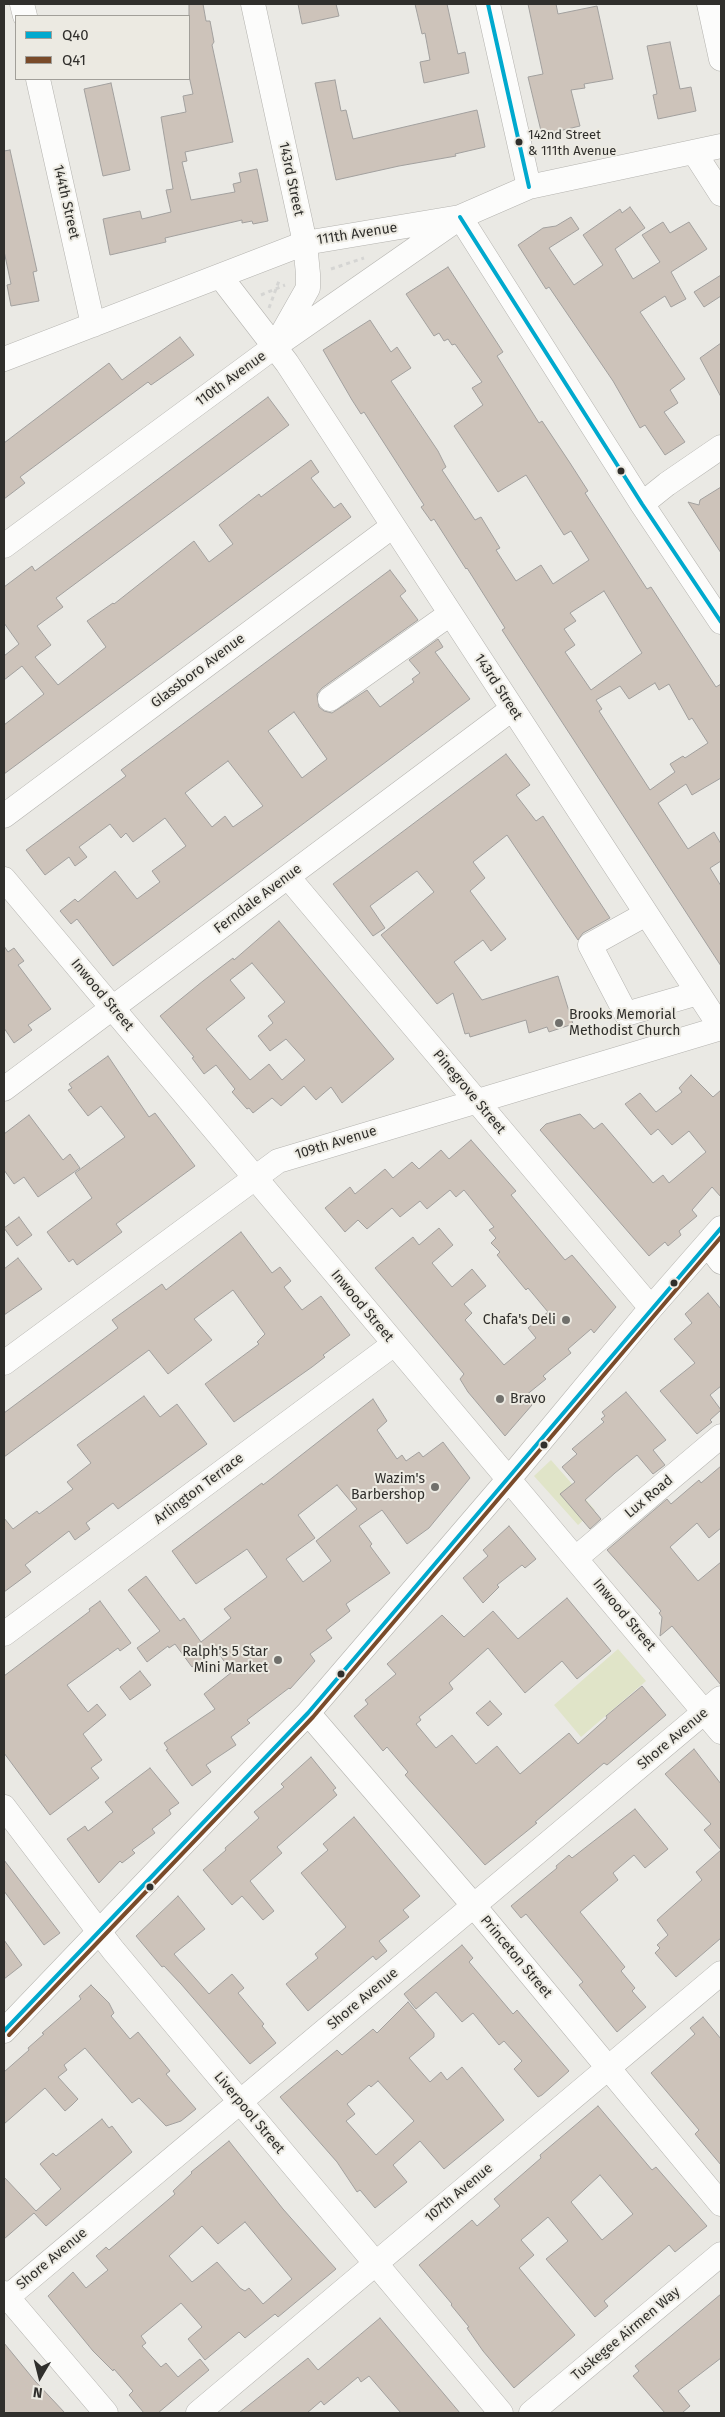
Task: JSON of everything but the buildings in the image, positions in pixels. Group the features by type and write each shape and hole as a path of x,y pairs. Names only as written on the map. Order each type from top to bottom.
{"street":[{"name":"143rd Street","path":"253,4 305,243 308,288 274,347"},
{"path":"488,4 529,187"},
{"path":"709,4 721,59"},
{"name":"144th Street","path":"38,80 93,325"},
{"name":"111th Avenue","path":"4,359 305,243 460,216 529,187 721,146"},
{"path":"694,152 721,194"},
{"path":"460,216 642,504 721,622"},
{"name":"110th Avenue","path":"4,546 274,347 460,216"},
{"name":"143rd Street","path":"220,276 274,347 721,1028"},
{"path":"642,504 667,484 721,447"},
{"name":"Glassboro Avenue","path":"4,816 393,526"},
{"path":"330,700 450,614"},
{"name":"Ferndale Avenue","path":"4,1089 512,709"},
{"name":"Pinegrove Street","path":"288,877 651,1308"},
{"name":"Inwood Street","path":"4,879 509,1480 576,1558 713,1705 721,1732"},
{"path":"646,914 590,945 626,1014 698,993"},
{"name":"109th Avenue","path":"4,1363 278,1161 721,1028"},
{"path":"4,2031 308,1713 509,1480 651,1308 716,1245"},
{"name":"Arlington Terrace","path":"4,1634 394,1344"},
{"name":"Lux Road","path":"576,1558 721,1436"},
{"name":"Shore Avenue","path":"5,2297 713,1705"},
{"name":"Princeton Street","path":"308,1713 474,1906 721,2204"},
{"name":"Liverpool Street","path":"4,1807 99,1933 501,2413"},
{"name":"107th Avenue","path":"198,2413 721,1973"},
{"name":"Tuskegee Airmen Way","path":"531,2413 721,2254"},
{"path":"5,2297 106,2413"}],"path":[{"path":"267,312 280,278"},
{"path":"259,296 290,282"}],"green space":[{"path":"551,1460 595,1510 578,1525 534,1476"},
{"path":"618,1649 646,1681 581,1737 554,1705"}],"transit line":[{"name":"Q40","path":"488,4 529,187"},
{"name":"Q40","path":"460,217 642,504 721,622"},
{"name":"Q40","path":"4,2031 308,1713 721,1228"},
{"name":"Q41","path":"9,2035 313,1717 721,1237"}],"place":[{"name":"142nd Street & 111th Avenue","path":"519,142"},
{"name":"Brooks Memorial Methodist Church","path":"559,1023"},
{"name":"Chafa's Deli","path":"566,1320"},
{"name":"Bravo","path":"500,1399"},
{"name":"Wazim's Barbershop","path":"435,1487"},
{"name":"Ralph's 5 Star Mini Market","path":"278,1660"}]}
